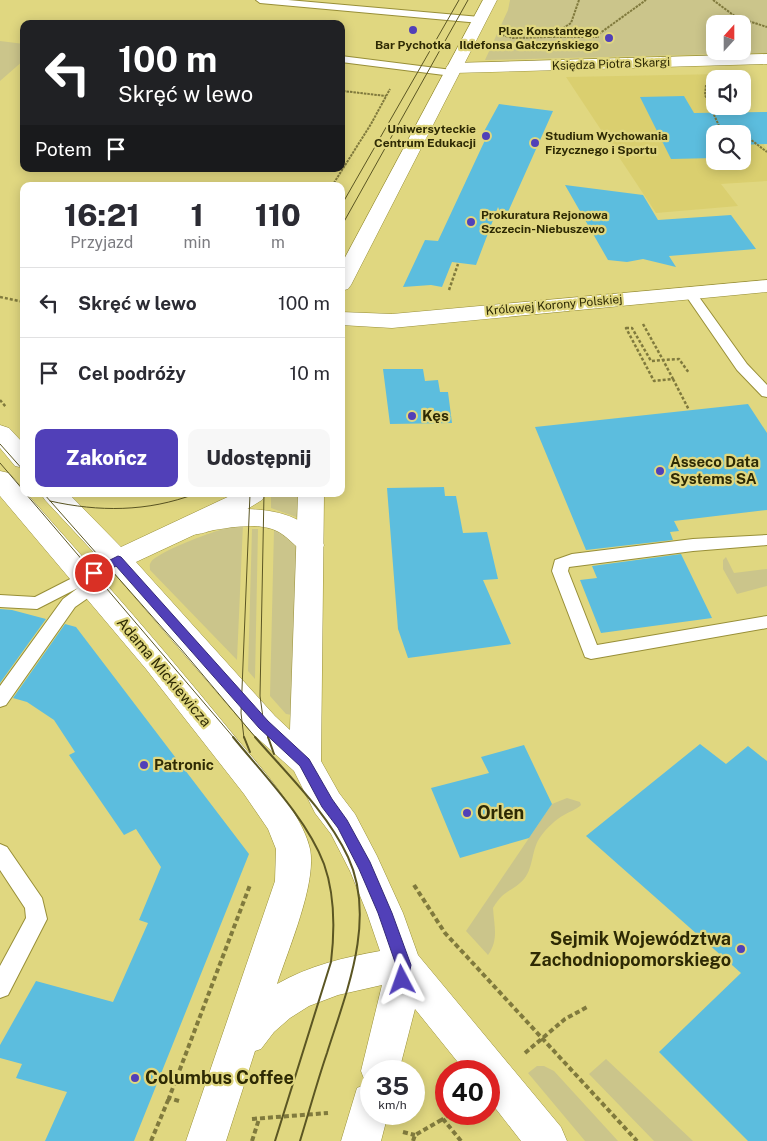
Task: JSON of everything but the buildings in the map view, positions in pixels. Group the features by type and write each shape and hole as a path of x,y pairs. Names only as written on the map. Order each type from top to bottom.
{"street":[{"path":"345,277 490,0"},
{"name":"Księdza Piotra Skargi","path":"453,71 767,59"},
{"name":"Królowej Korony Polskiej","path":"345,318 392,321 767,286"},
{"path":"0,432 20,455"},
{"name":"Adama Mickiewicza","path":"0,479 162,669 267,799 282,822 293,849 292,881 235,1057"},
{"path":"57,497 118,560 264,725 305,762 365,867 385,913 403,965 547,1141"},
{"path":"88,582 118,560 232,507 248,497"},
{"path":"305,762 311,497"},
{"path":"183,529 217,521 255,519 274,521 296,530 311,545"},
{"path":"206,1141 235,1057 258,1021 282,1002 326,981 359,972 403,965"},
{"path":"383,1060 398,1003 403,965"},
{"path":"361,1141 365,1125"}],"lane":[{"path":"260,0 480,20"},
{"path":"345,60 453,71"},
{"path":"690,293 742,367 767,394"},
{"path":"767,540 693,545 572,560 561,564 560,571 591,652 730,630 767,622"},
{"path":"0,601 37,603 88,582"},
{"path":"0,700 69,604 88,582"},
{"path":"0,853 36,905 37,919 0,988"}],"path":[{"path":"550,37 571,23 579,0"},
{"path":"499,34 513,38 596,37 646,0"},
{"path":"713,0 736,16 767,27"},
{"path":"345,164 402,67"},
{"path":"706,79 706,97"},
{"path":"345,91 386,96"},
{"path":"714,115 720,128 744,134 756,140 767,152"},
{"path":"447,295 458,264"},
{"path":"0,297 20,301"},
{"path":"628,298 689,410"},
{"path":"673,379 654,381 626,328 632,328 651,361 679,359 690,372"},
{"path":"151,1141 253,878"},
{"path":"413,882 445,933 637,1141"},
{"path":"523,1054 565,1019 588,1006"},
{"path":"169,1098 184,1102"},
{"path":"250,1119 332,1112"},
{"path":"252,1141 259,1119"},
{"path":"413,1141 415,1135 435,1124"},
{"path":"448,1125 461,1141"}],"shaded area":[{"name":"Plac Konstantego Ildefonsa Gałczyńskiego","path":"510,0 767,0 767,53 751,53 751,15 706,15 706,55 485,60 508,10"},
{"path":"0,41 20,44 20,64 0,81"},
{"path":"706,74 706,115 746,115 767,150 767,181 721,184 738,206 656,213 566,77"},
{"path":"271,497 302,497 303,514 300,517 271,508"},
{"path":"243,524 237,660 150,570 150,566 151,562 157,557 180,545"},
{"path":"252,529 258,529 255,679 248,671"},
{"path":"274,529 289,538 300,550 292,715 286,714 270,696"},
{"path":"726,557 734,573 767,569 767,586 737,594 723,569 723,560"},
{"path":"567,798 580,802 581,805 551,824 538,841 524,879 504,894 493,908 495,938 488,955 466,931 552,804"},
{"path":"606,1059 693,1141 654,1141 589,1074"},
{"path":"537,1066 544,1066 554,1071 618,1141 585,1141 528,1073"}],"tram line":[{"path":"345,199 459,0"},
{"path":"345,220 468,0"},
{"path":"0,444 20,466"},
{"path":"0,463 20,486"},
{"path":"29,497 234,738"},
{"path":"47,497 50,501"},
{"path":"50,501 87,507 123,508 159,504 186,497"},
{"path":"242,721 250,497"},
{"path":"264,497 260,696 268,738"},
{"path":"50,501 181,649 242,721"},
{"path":"242,721 256,738"},
{"path":"242,721 244,738"},
{"path":"233,737 307,830 324,864 332,900 333,937 331,962 275,1141"},
{"path":"244,737 250,752"},
{"path":"255,737 306,794 329,824 348,857 356,881 360,905 356,956 350,981 300,1141"},
{"path":"268,737 274,754"}],"place":[{"name":"Bar Pychotka","path":"413,30"},
{"name":"Plac Konstantego Ildefonsa Gałczyńskiego","path":"609,38"},
{"name":"Uniwersyteckie Centrum Edukacji","path":"486,136"},
{"name":"Studium Wychowania Fizycznego i Sportu","path":"535,143"},
{"name":"Prokuratura Rejonowa Szczecin-Niebuszewo","path":"471,222"},
{"name":"Kęs","path":"412,416"},
{"name":"Asseco Data Systems SA","path":"660,471"},
{"name":"Patronic","path":"144,765"},
{"name":"Orlen","path":"467,813"},
{"name":"Sejmik Województwa Zachodniopomorskiego","path":"741,949"},
{"name":"Columbus Coffee","path":"135,1078"}],"route":[{"path":"94,573 118,560 264,725 305,762 365,867 385,913 403,965 402,980"}]}
